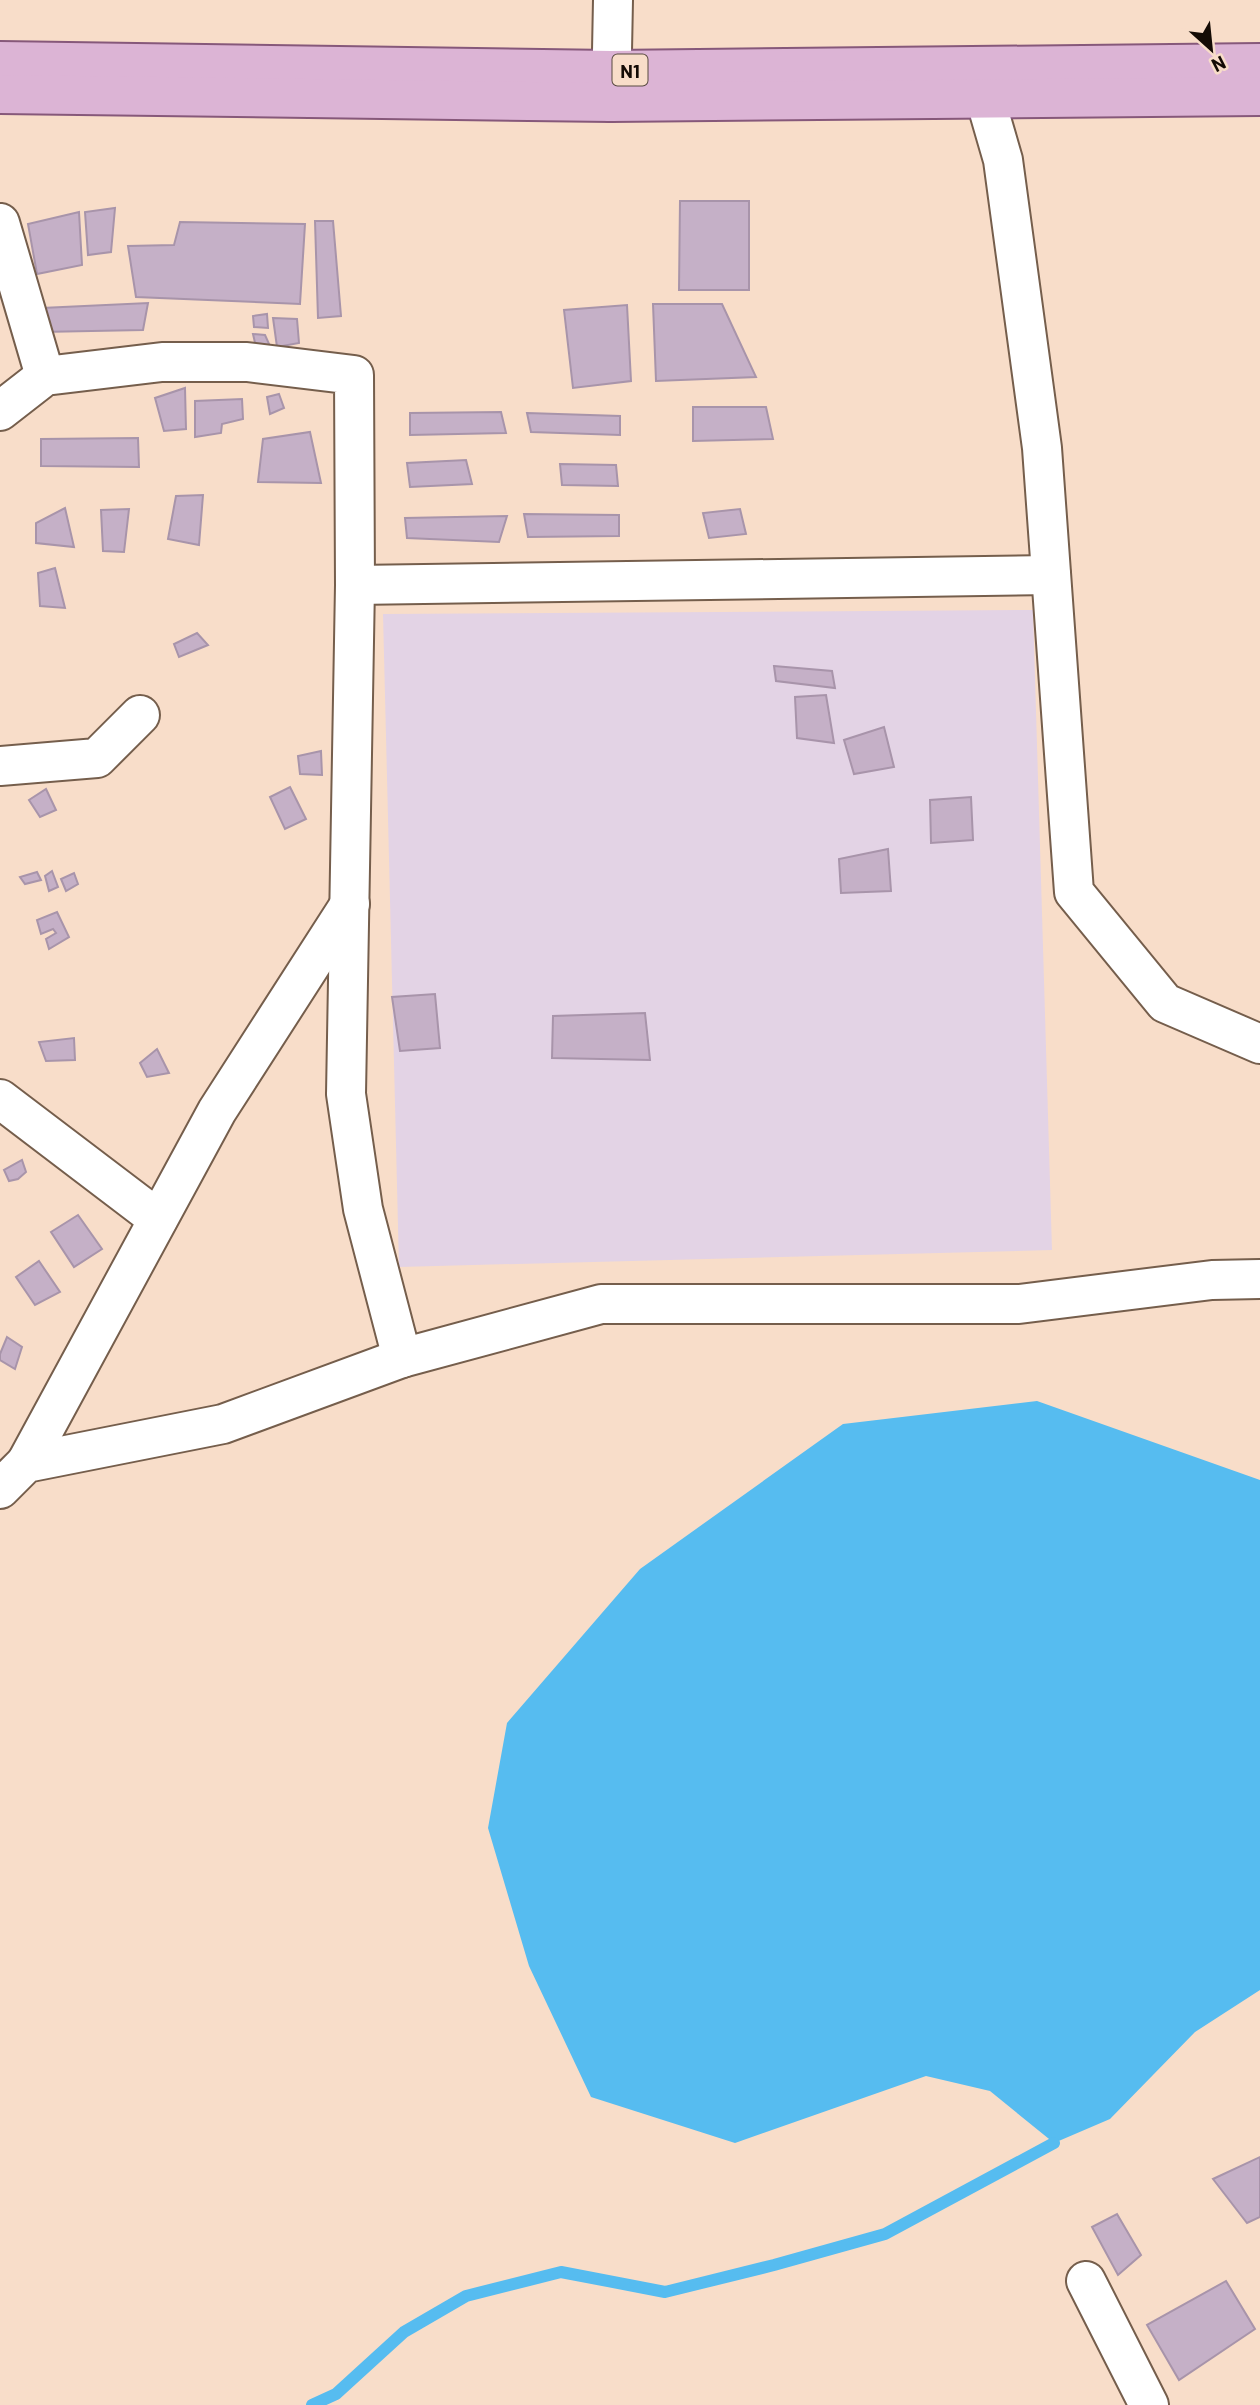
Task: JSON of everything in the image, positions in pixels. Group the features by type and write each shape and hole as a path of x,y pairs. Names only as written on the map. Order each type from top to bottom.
{"main road":[{"name":"N1","path":"0,61 611,86"},
{"name":"N1","path":"0,94 984,82 1260,63"},
{"name":"N1","path":"984,82 1260,96"}],"street":[{"path":"611,86 613,0"},
{"path":"984,82 1005,174 1042,448 1074,892 1165,1003 1260,1044"},
{"path":"0,223 45,376"},
{"path":"0,411 45,376 162,362 247,362 354,375 355,585 346,1094 363,1209 402,1358"},
{"path":"355,585 1051,575"},
{"path":"0,765 97,758 140,715"},
{"path":"13,1476 217,1111 350,904"},
{"path":"0,1099 158,1219"},
{"path":"13,1476 223,1424 402,1358 601,1304 1019,1304 1212,1280 1260,1279"},
{"path":"1086,2281 1149,2405"}],"shaded area":[{"path":"1033,610 1052,1250 399,1267 383,614"}],"water":[{"path":"1037,1401 1260,1480 1260,1990 1195,2032 1110,2119 1054,2143 990,2091 926,2076 735,2143 591,2097 529,1966 488,1828 507,1723 640,1569 843,1424"}],"building":[{"path":"680,201 749,201 749,290 679,290"},
{"path":"115,208 111,252 88,255 85,212"},
{"path":"79,212 82,265 37,274 28,224"},
{"path":"315,221 333,221 341,316 318,318"},
{"path":"180,222 305,224 300,304 136,297 128,246 174,245"},
{"path":"148,303 143,330 41,332 42,308"},
{"path":"653,304 722,304 756,377 656,381"},
{"path":"627,305 631,381 573,388 564,310"},
{"path":"267,314 268,328 254,327 253,316"},
{"path":"273,318 297,319 299,343 277,347"},
{"path":"253,334 265,335 270,346 256,347"},
{"path":"185,388 186,429 164,431 155,398"},
{"path":"279,394 284,408 270,414 267,397"},
{"path":"242,399 243,419 222,424 221,433 195,437 195,401"},
{"path":"693,407 766,407 773,439 693,441"},
{"path":"501,412 506,433 410,435 410,413"},
{"path":"527,413 620,416 620,435 531,432"},
{"path":"310,432 321,483 258,482 263,439"},
{"path":"138,438 139,467 41,466 41,439"},
{"path":"466,460 472,484 410,487 407,463"},
{"path":"560,464 616,465 618,486 562,485"},
{"path":"203,495 199,545 168,539 176,496"},
{"path":"65,508 74,547 36,543 36,523"},
{"path":"129,509 124,552 103,551 101,510"},
{"path":"740,509 746,534 709,538 703,513"},
{"path":"524,514 619,515 619,536 528,537"},
{"path":"507,516 499,542 407,538 405,518"},
{"path":"55,568 65,608 40,606 38,573"},
{"path":"197,633 208,645 179,657 174,644"},
{"path":"774,666 832,671 835,688 776,681"},
{"path":"826,695 834,743 797,738 795,697"},
{"path":"884,727 894,767 854,774 844,740"},
{"path":"321,751 322,775 300,774 298,756"},
{"path":"290,787 306,819 285,829 270,797"},
{"path":"46,789 56,810 40,817 29,800"},
{"path":"971,797 973,840 931,843 930,800"},
{"path":"888,849 891,891 841,893 839,859"},
{"path":"52,871 58,887 49,891 45,876"},
{"path":"37,872 41,880 25,884 20,877"},
{"path":"74,873 78,884 66,891 61,879"},
{"path":"57,912 69,937 49,949 46,939 56,933 53,929 41,934 37,920"},
{"path":"435,994 440,1048 400,1051 392,997"},
{"path":"645,1013 650,1060 552,1058 553,1016"},
{"path":"74,1038 75,1060 46,1061 39,1042"},
{"path":"157,1049 169,1073 147,1077 140,1063"},
{"path":"22,1160 26,1172 18,1179 9,1181 4,1170"},
{"path":"78,1215 102,1249 74,1267 51,1232"},
{"path":"39,1261 60,1292 35,1305 16,1277"},
{"path":"7,1337 22,1347 15,1369 0,1360"},
{"path":"1260,2157 1260,2217 1247,2223 1213,2179"},
{"path":"1117,2214 1141,2255 1118,2275 1092,2227"},
{"path":"1226,2281 1255,2329 1179,2380 1147,2325"}],"waterway":[{"path":"312,2405 336,2394 404,2332 466,2296 561,2272 665,2292 774,2265 885,2234 1054,2143"}]}
